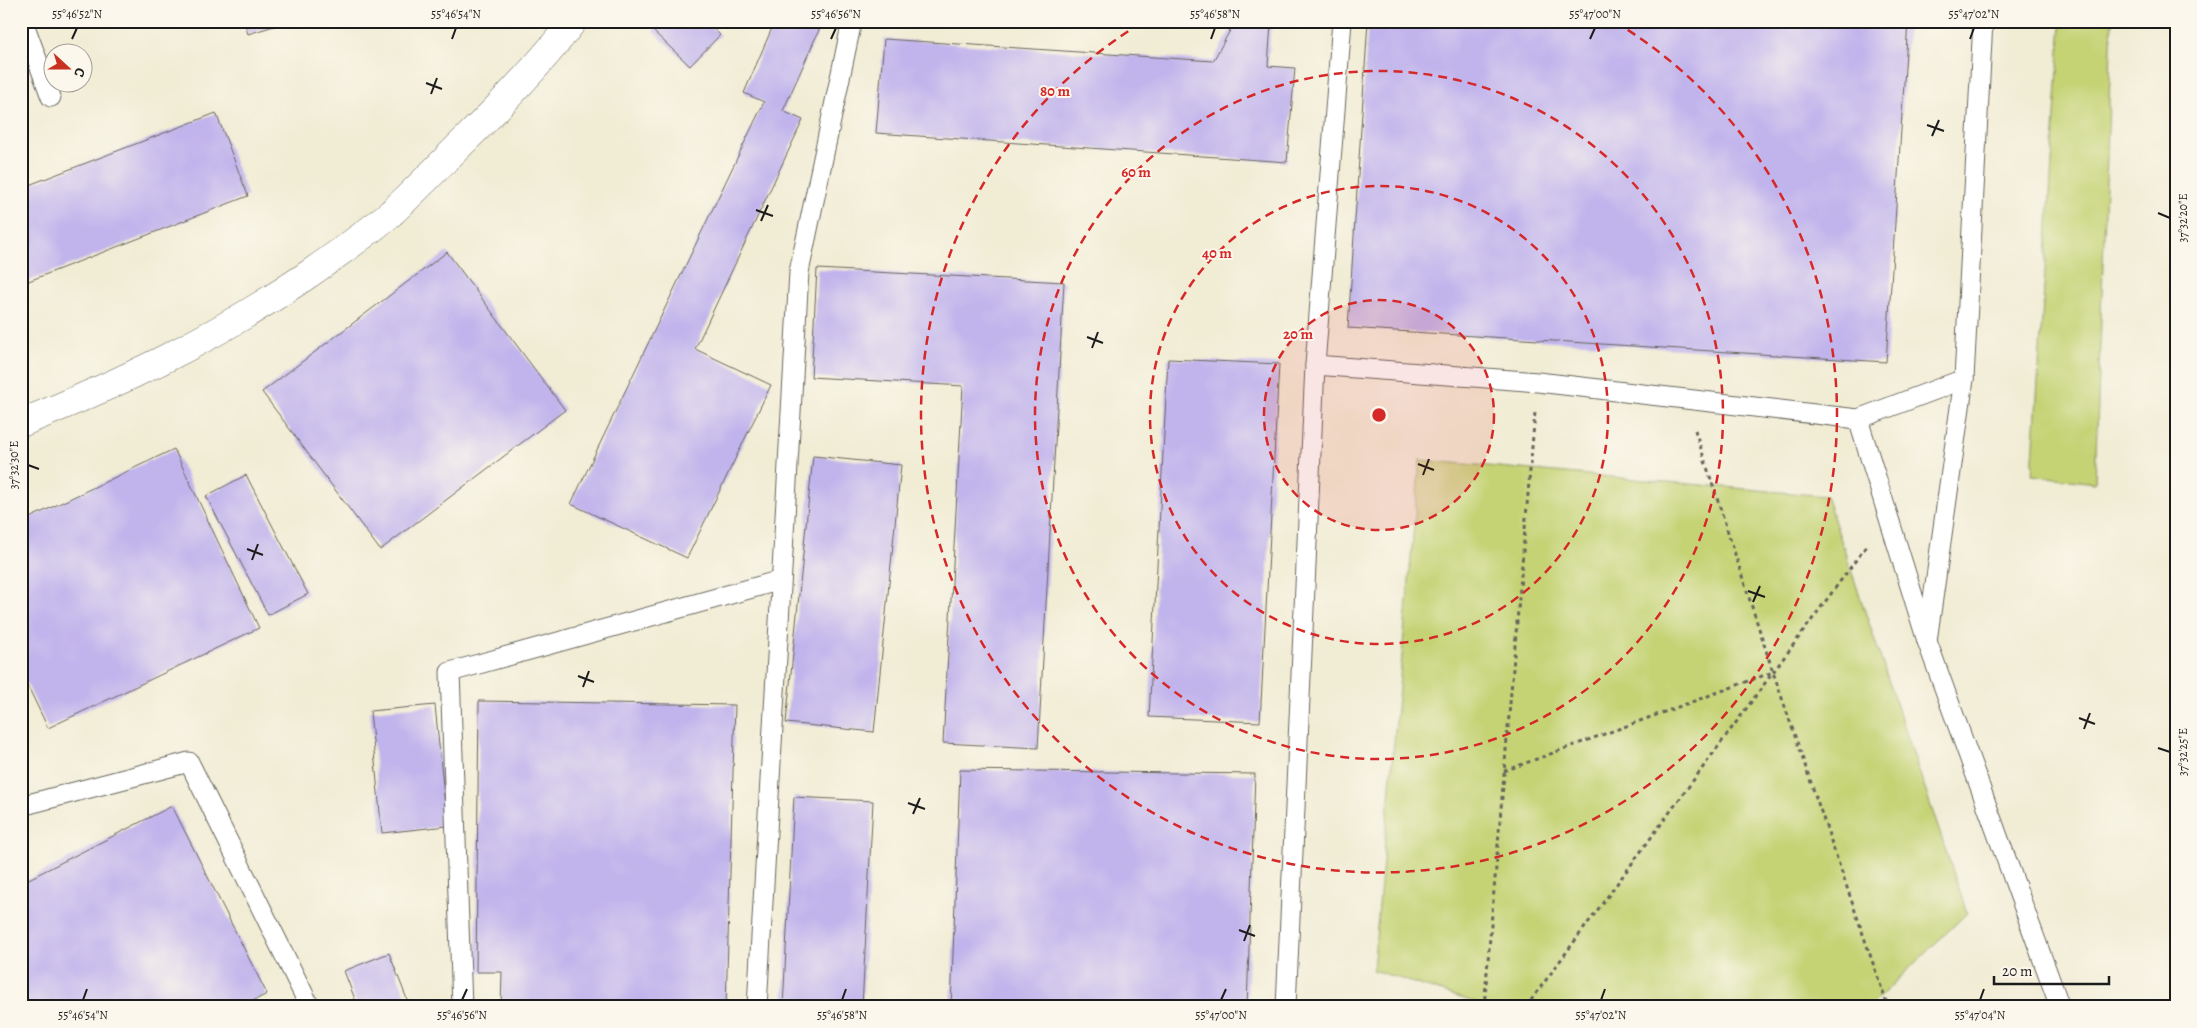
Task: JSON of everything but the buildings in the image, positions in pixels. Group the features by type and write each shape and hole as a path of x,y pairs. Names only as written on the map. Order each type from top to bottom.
{"street":[{"path":"21,423 97,392 171,357 258,308 343,251 391,213 489,117 556,45 573,21"}],"lane":[{"path":"23,21 51,97"},
{"path":"757,1007 799,272 852,21"},
{"path":"1286,1007 1315,365 1342,21"},
{"path":"1927,641 1964,379 1983,21"},
{"path":"1315,365 1538,382 1858,419 1964,379"},
{"path":"1858,419 1927,641 2060,1007"},
{"path":"462,1007 450,672 781,580"},
{"path":"21,806 189,762 310,1007"}],"path":[{"path":"1484,1007 1538,382"},
{"path":"1685,399 1773,672 1888,1007"},
{"path":"1526,1007 1888,516"},
{"path":"1504,771 1773,672"}],"green space":[{"path":"2061,21 2112,21 2095,483 2032,475"},
{"path":"1420,460 1826,496 1967,913 1869,1007 1489,1007 1373,970"}]}
